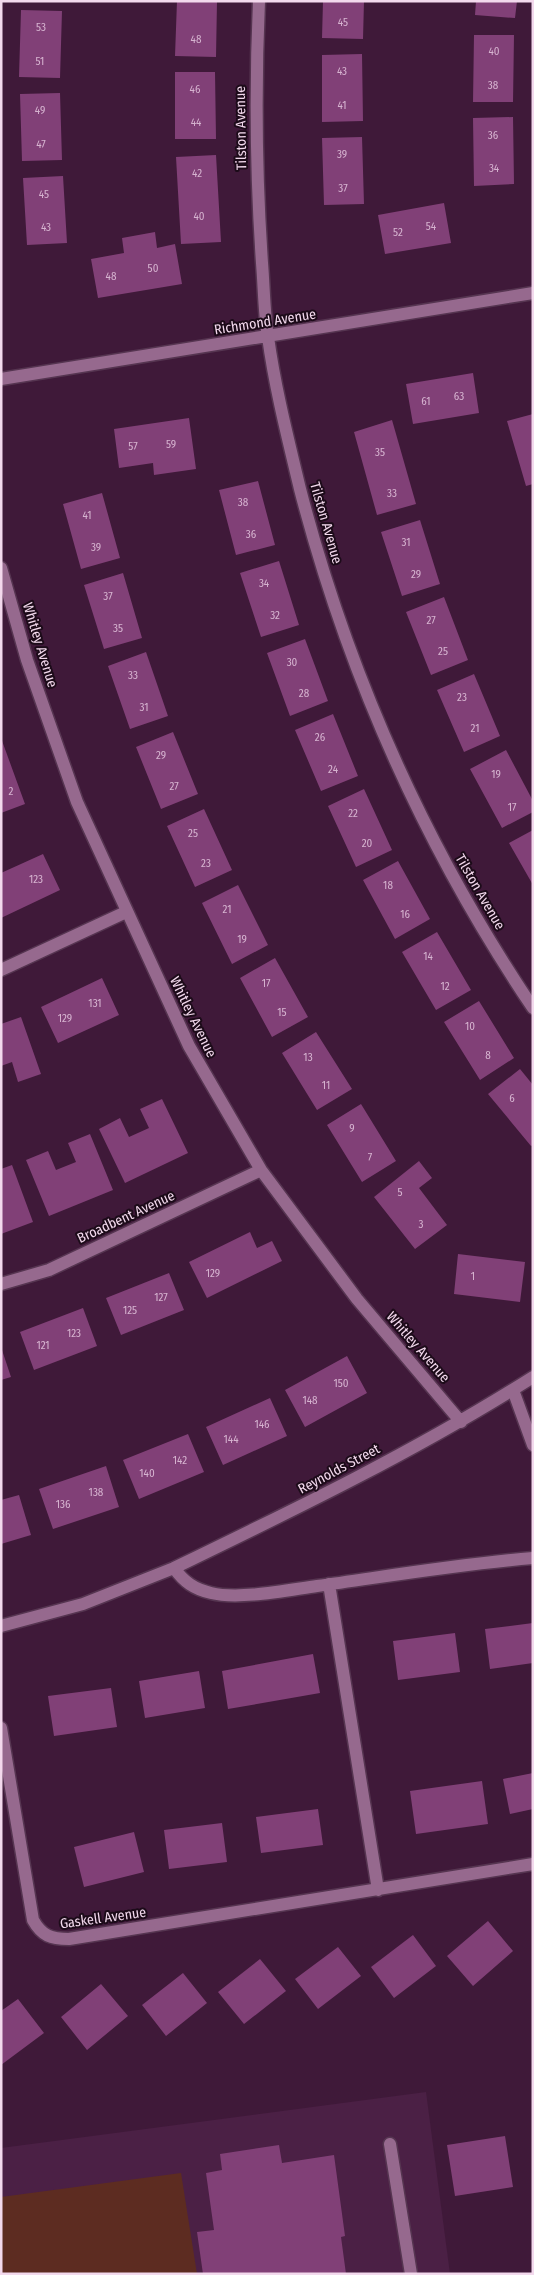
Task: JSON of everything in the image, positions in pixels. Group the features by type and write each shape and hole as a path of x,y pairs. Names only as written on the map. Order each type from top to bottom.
{"street":[{"name":"Tilston Avenue","path":"259,1 256,82 258,199 268,336 295,469 316,551 348,646 388,746 428,832 472,911 533,1008"},
{"name":"Richmond Avenue","path":"1,378 533,294"},
{"name":"Whitley Avenue","path":"1,568 27,660 77,802 189,1046 261,1170 357,1299 462,1422"},
{"path":"1,970 126,912"},
{"name":"Broadbent Avenue","path":"1,1284 49,1270 261,1170"},
{"name":"Reynolds Street","path":"1,1626 83,1604 174,1568 316,1499 462,1422 533,1377"},
{"path":"513,1390 533,1445"},
{"path":"174,1568 193,1587 212,1593 238,1595 533,1558"},
{"path":"329,1584 378,1890"},
{"name":"Gaskell Avenue","path":"1,1728 33,1920 39,1930 55,1939 69,1939 533,1864"},
{"path":"390,2144 411,2274"}],"shaded area":[{"path":"426,2092 450,2274 1,2274 1,2148"},
{"path":"181,2173 197,2274 1,2274 1,2197"}],"building":[{"path":"177,1 217,1 216,57 175,56"},
{"path":"323,1 364,1 363,39 322,38"},
{"path":"476,1 517,1 515,18 475,15"},
{"path":"21,10 62,11 60,78 19,77"},
{"path":"474,35 514,35 513,102 473,102"},
{"path":"362,54 363,121 322,122 322,55"},
{"path":"175,72 215,72 216,139 175,139"},
{"path":"60,93 62,160 22,161 20,94"},
{"path":"513,117 514,184 474,186 473,118"},
{"path":"362,137 364,204 324,205 322,138"},
{"path":"216,155 221,242 181,244 176,157"},
{"path":"63,176 67,243 27,245 23,178"},
{"path":"444,203 451,243 385,254 378,215"},
{"path":"155,232 157,248 175,244 182,284 98,298 91,259 124,253 122,238"},
{"path":"473,373 479,413 413,424 406,384"},
{"path":"533,414 533,484 526,486 507,421"},
{"path":"189,418 196,469 154,475 153,463 119,468 114,429"},
{"path":"392,420 416,504 377,515 354,432"},
{"path":"258,481 275,545 236,555 219,490"},
{"path":"102,493 120,558 81,569 63,504"},
{"path":"420,520 440,584 402,596 381,532"},
{"path":"279,561 299,625 261,637 240,573"},
{"path":"123,573 142,638 104,649 84,585"},
{"path":"444,597 468,660 431,675 406,612"},
{"path":"305,639 328,701 290,716 267,653"},
{"path":"146,652 168,716 130,729 108,666"},
{"path":"474,674 500,736 464,752 437,690"},
{"path":"333,714 358,776 321,791 295,730"},
{"path":"173,732 198,794 161,809 136,747"},
{"path":"1,738 25,804 1,813"},
{"path":"506,750 533,801 533,812 502,828 470,769"},
{"path":"364,789 392,850 356,867 328,806"},
{"path":"204,809 232,870 195,887 167,826"},
{"path":"533,830 533,885 509,843"},
{"path":"43,854 60,890 1,918 1,873"},
{"path":"398,861 430,919 395,939 363,880"},
{"path":"238,885 268,945 232,964 202,903"},
{"path":"437,932 471,990 436,1010 402,952"},
{"path":"275,958 308,1017 272,1037 240,978"},
{"path":"102,978 119,1015 58,1043 41,1007"},
{"path":"479,1001 514,1058 480,1080 444,1022"},
{"path":"21,1017 41,1074 18,1082 12,1062 1,1066 1,1024"},
{"path":"316,1032 352,1089 317,1110 282,1053"},
{"path":"520,1069 533,1085 533,1145 531,1146 488,1094"},
{"path":"162,1099 188,1153 125,1183 99,1129 120,1118 129,1137 149,1128 140,1109"},
{"path":"361,1104 396,1161 362,1182 327,1125"},
{"path":"90,1134 113,1190 49,1216 26,1160 48,1151 56,1170 76,1162 68,1143"},
{"path":"419,1161 432,1178 419,1188 447,1225 415,1249 374,1197"},
{"path":"12,1165 33,1222 1,1234 1,1169"},
{"path":"250,1232 257,1248 272,1241 282,1261 207,1298 189,1262"},
{"path":"458,1254 525,1262 520,1302 454,1294"},
{"path":"169,1273 184,1310 121,1335 106,1298"},
{"path":"83,1308 97,1346 34,1370 20,1332"},
{"path":"1,1347 11,1377 1,1380"},
{"path":"347,1356 367,1393 305,1427 285,1390"},
{"path":"270,1398 287,1436 223,1465 206,1427"},
{"path":"188,1434 204,1472 139,1499 123,1460"},
{"path":"106,1466 119,1507 53,1529 39,1489"},
{"path":"19,1495 31,1535 1,1544 1,1500"},
{"path":"533,1623 533,1663 490,1669 485,1629"},
{"path":"455,1633 460,1672 398,1680 393,1641"},
{"path":"313,1654 320,1693 228,1709 222,1671"},
{"path":"199,1671 205,1708 145,1718 139,1681"},
{"path":"111,1688 117,1727 54,1736 48,1696"},
{"path":"533,1773 533,1809 510,1814 503,1779"},
{"path":"482,1781 488,1824 416,1834 410,1791"},
{"path":"318,1809 323,1845 261,1853 256,1817"},
{"path":"222,1823 227,1862 169,1869 164,1830"},
{"path":"134,1832 144,1872 84,1887 74,1847"},
{"path":"488,1921 513,1951 473,1986 447,1956"},
{"path":"413,1935 436,1966 394,1998 371,1967"},
{"path":"338,1947 361,1976 318,2009 295,1979"},
{"path":"260,1959 286,1991 244,2024 218,1992"},
{"path":"183,1973 207,2003 166,2036 142,2005"},
{"path":"101,1984 128,2016 87,2050 61,2017"},
{"path":"18,1999 44,2033 1,2065 1,2011"},
{"path":"505,2136 513,2187 455,2196 447,2145"},
{"path":"279,2145 282,2163 334,2155 345,2236 341,2237 346,2274 203,2274 197,2232 214,2230 206,2173 222,2170 220,2154"}]}
